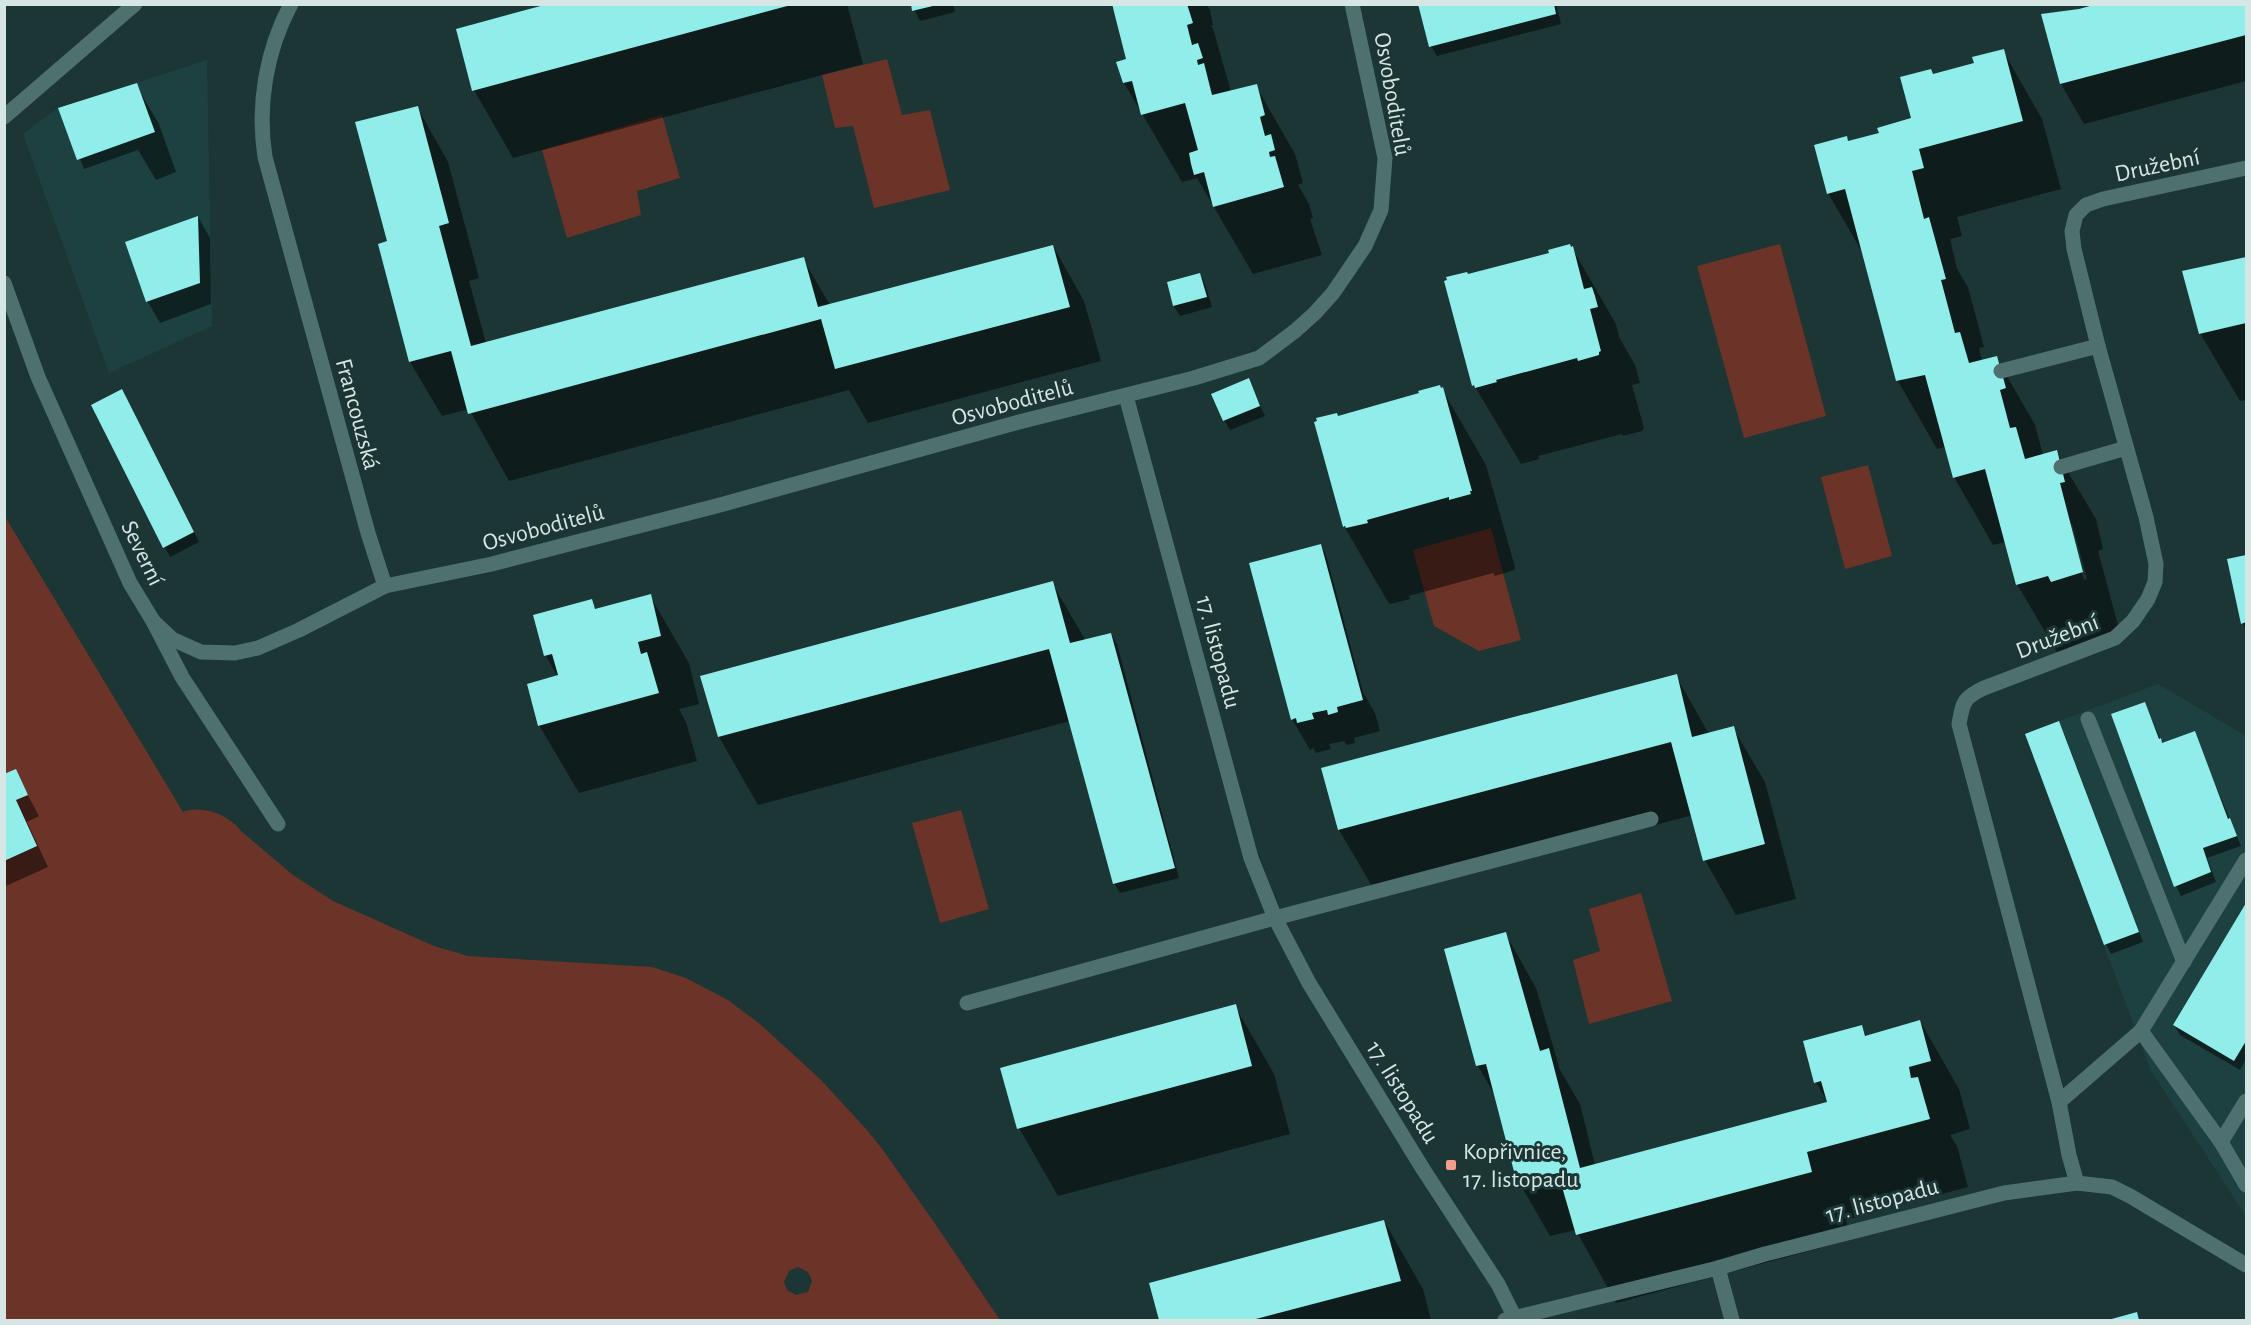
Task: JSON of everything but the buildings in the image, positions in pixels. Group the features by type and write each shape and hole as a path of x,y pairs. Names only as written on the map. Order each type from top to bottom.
{"street":[{"path":"4,117 135,4"},
{"name":"Francouzská","path":"291,4 279,29 266,76 261,130 265,156 385,586"},
{"name":"Osvoboditelů","path":"385,586 492,564 720,505 1028,420 1126,396 1258,358 1315,313 1350,270 1365,246 1381,210 1385,158 1352,4"},
{"name":"Družební","path":"2077,1183 2059,1102 1959,724 1962,706 1966,698 1984,688 2115,638 2133,621 2148,599 2155,582 2156,564 2146,517 2098,346 2074,249 2072,231 2076,215 2086,205 2103,199 2247,168"},
{"name":"Severní","path":"4,283 38,377 130,583 182,677 278,824"},
{"path":"2001,371 2098,346"},
{"name":"17. listopadu","path":"1126,396 1251,858 1275,918 1309,983 1423,1169 1498,1284 1510,1319 1718,1268 1986,1197 2077,1183 2112,1187 2247,1264"},
{"path":"2061,467 2126,448"},
{"path":"153,621 172,639 201,651 235,653 258,648 278,640 385,586"},
{"path":"2088,719 2184,962"},
{"path":"967,1003 1275,918 1652,819"},
{"path":"2059,1102 2141,1031 2247,860"},
{"path":"2141,1031 2221,1142 2247,1185"},
{"path":"2221,1142 2247,1101"},
{"path":"1718,1268 1732,1320"}],"shaded area":[{"path":"887,59 902,115 930,110 950,190 874,208 853,126 835,128 822,75"},
{"path":"207,60 212,326 109,373 23,134 58,108"},
{"path":"662,115 680,178 637,191 641,215 567,238 542,150"},
{"path":"1780,244 1826,416 1744,438 1697,266"},
{"path":"1868,465 1892,556 1845,569 1821,477"},
{"path":"4,515 183,812 206,810 222,816 236,825 293,875 333,901 434,946 468,956 652,967 686,978 728,1000 760,1024 821,1080 867,1130 936,1225 1000,1320 5,1320","holes":["798,1267 808,1272 812,1281 808,1292 796,1295 787,1290 784,1282 789,1271"]},
{"path":"1491,528 1521,640 1479,651 1434,626 1413,550"},
{"path":"2158,684 2246,736 2246,1216 2151,1071 2025,734"},
{"path":"961,810 989,909 940,923 912,823"},
{"path":"1641,893 1672,1001 1589,1024 1573,960 1600,951 1589,909"}],"place":[{"name":"Kopřivnice, 17. listopadu","path":"1451,1165"}]}
